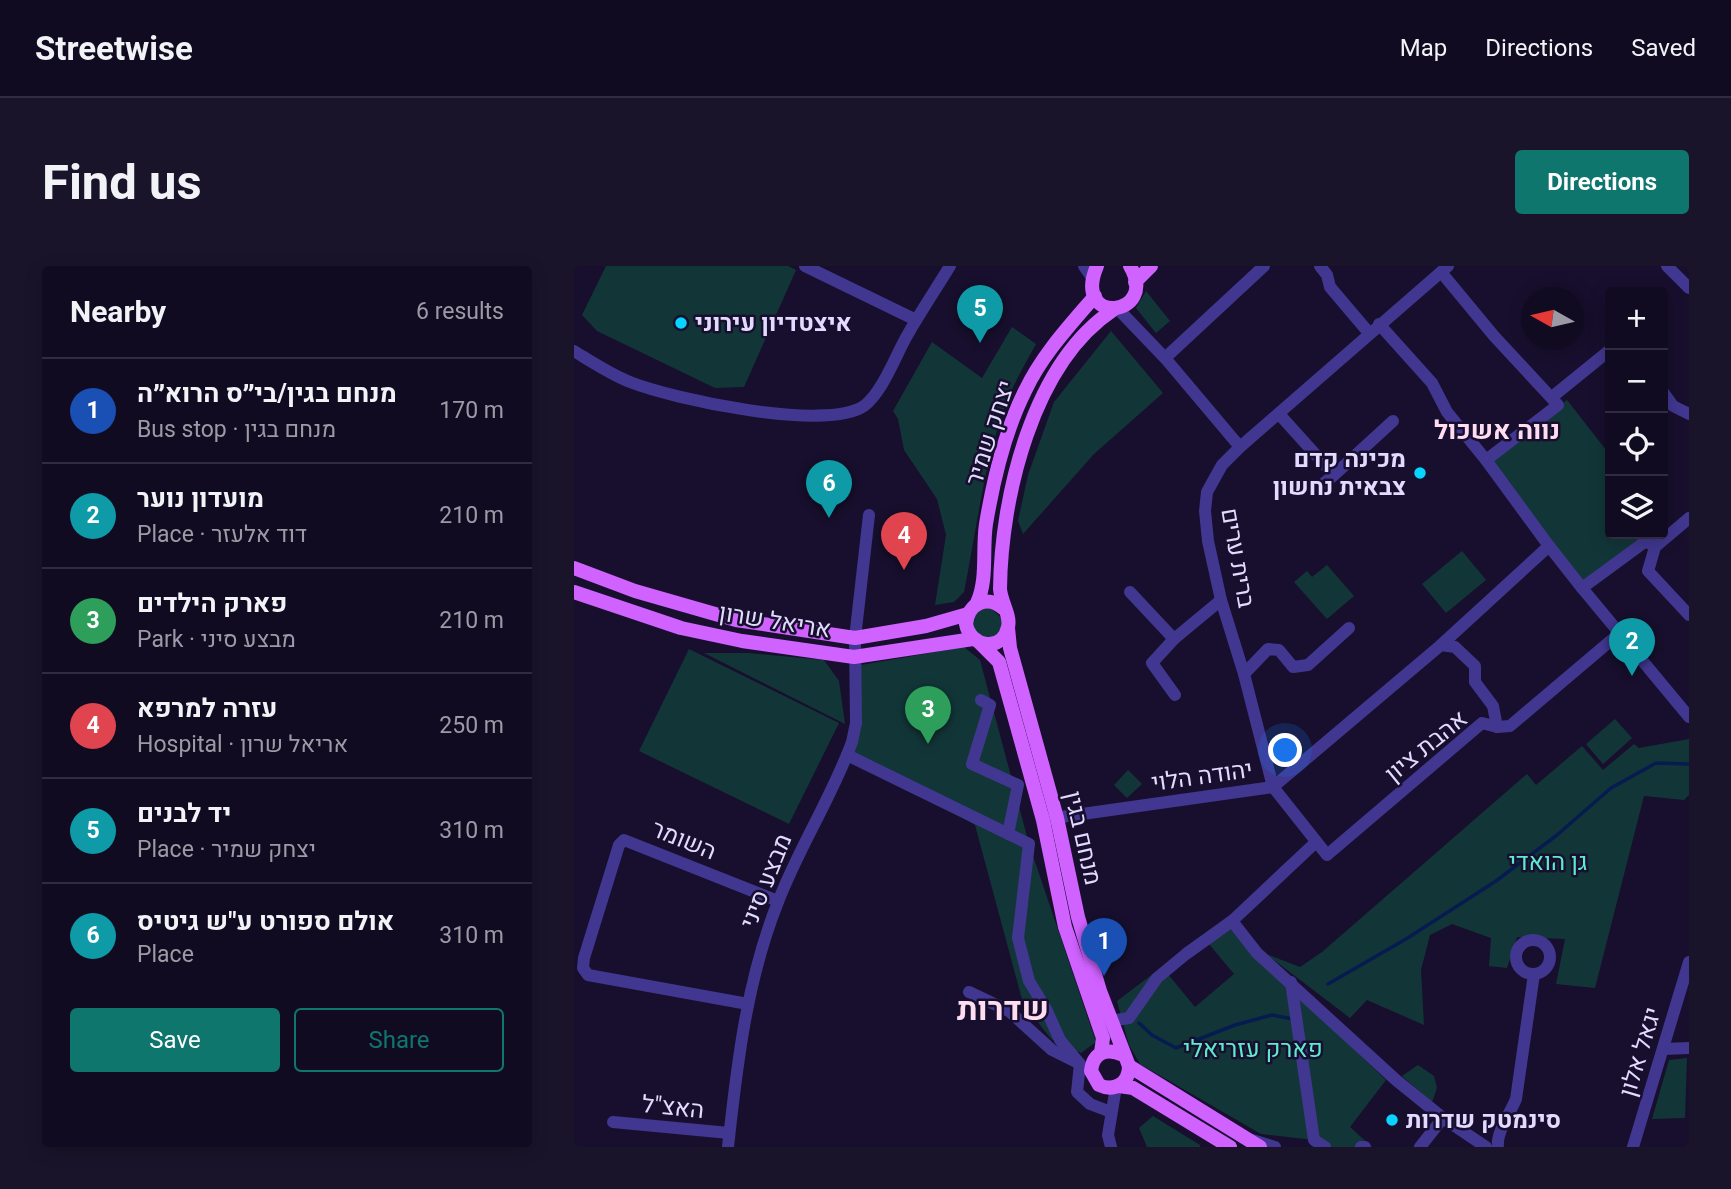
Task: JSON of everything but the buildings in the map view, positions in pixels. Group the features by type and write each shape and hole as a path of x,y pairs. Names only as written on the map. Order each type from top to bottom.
{"main road":[{"path":"1095,273 1095,296 1103,307 1120,308 1133,295 1135,282 1130,266"},
{"path":"1135,282 1151,266"},
{"name":"יצחק שמיר","path":"972,609 982,586 986,522 1006,441 1021,399 1054,343 1095,296"},
{"name":"יצחק שמיר","path":"1004,609 1000,589 1003,528 1025,440 1039,403 1073,349 1097,321 1120,308"},
{"name":"אריאל שרון","path":"574,568 635,591 736,620 855,638 926,626 972,609"},
{"name":"אריאל שרון","path":"574,592 681,628 742,641 854,657 977,641"},
{"path":"992,602 1004,609 1008,617 1008,628 1004,638 998,642 977,641 966,627 972,609 992,602"},
{"name":"מנחם בגין","path":"1008,628 1010,648 1050,819 1065,927 1103,1038 1098,1055"},
{"name":"מנחם בגין","path":"977,641 999,662 1050,819 1110,1021 1126,1060"},
{"path":"1230,1147 1210,1140 1133,1088 1101,1086 1093,1077 1091,1067 1098,1055 1112,1051 1260,1147"},
{"path":"1117,1087 1127,1078 1126,1060"}],"street":[{"path":"805,266 916,320"},
{"path":"574,351 629,381 684,398 754,411 834,414 862,407 872,398 950,266"},
{"path":"1084,266 1095,273"},
{"path":"1165,358 1264,266"},
{"path":"1320,266 1327,275 1330,287 1369,333"},
{"path":"1667,266 1689,288"},
{"path":"1444,269 1538,386 1558,405 1486,460"},
{"name":"ברית ערים","path":"1327,855 1273,787 1244,674 1221,600 1208,541 1206,501 1214,477 1240,447 1444,269"},
{"path":"1120,308 1240,447"},
{"path":"1379,324 1432,383 1447,412 1549,546 1689,717"},
{"path":"1552,397 1605,354"},
{"path":"1668,399 1673,406 1689,414"},
{"path":"1279,414 1334,475"},
{"path":"1317,489 1393,421"},
{"name":"מבצע סיני","path":"728,1147 748,1004 758,957 778,901 847,755 856,723 855,638 869,515"},
{"path":"1688,611 1648,571 1655,547 1689,518"},
{"path":"1582,588 1646,541 1655,547"},
{"name":"יהודה הלוי","path":"1050,819 1273,787 1441,645 1549,546"},
{"path":"1130,592 1174,639"},
{"path":"1175,695 1152,663 1174,639 1221,600"},
{"path":"1244,674 1268,649 1279,650 1293,667 1308,665 1349,628"},
{"name":"אהבת ציון","path":"1327,855 1482,723 1497,727 1510,726 1621,632"},
{"path":"1441,645 1455,647 1475,666 1475,681 1493,706 1497,727"},
{"path":"981,700 990,705 972,764 1018,785 1008,834"},
{"path":"847,755 1029,844 1018,938 1029,981 1060,1040 1093,1077"},
{"name":"השומר","path":"748,1004 588,975 583,968 584,958 619,845 624,840 778,901"},
{"path":"1110,1021 1129,1018 1157,978 1232,921 1315,842"},
{"path":"1232,921 1257,953 1396,1080 1443,1118 1486,1147"},
{"name":"יגאל אלון","path":"1633,1147 1688,966"},
{"path":"1498,1147 1500,1129 1516,1100 1534,974"},
{"path":"1291,982 1314,1140 1325,1147"},
{"path":"969,992 1009,1011 1052,1050 1080,1064"},
{"path":"1663,1049 1689,1048"},
{"path":"1080,1064 1098,1055"},
{"path":"1080,1064 1077,1092 1090,1104 1111,1112"},
{"path":"1111,1147 1108,1135 1117,1087"},
{"path":"1420,1147 1443,1118"},
{"name":"האצ\"ל","path":"613,1122 729,1133"},
{"path":"1246,1138 1275,1147"}],"green space":[{"name":"איצטדיון עירוני","path":"606,266 788,266 796,270 744,387 715,388 597,331 582,315"},
{"path":"1146,291 1170,321 1156,333 1136,308"},
{"path":"1012,327 1036,344 1010,394 996,434 964,592 954,602 935,605 946,535 937,499 904,450 898,419 893,411 932,342 982,378"},
{"path":"1111,331 1163,393 1094,454 1023,534 1018,521 1028,475 1054,402"},
{"path":"1567,400 1605,449 1605,539 1651,539 1585,587 1492,460"},
{"path":"1462,551 1486,580 1446,613 1422,584"},
{"path":"1327,565 1354,596 1327,619 1294,582 1307,571 1312,577"},
{"path":"987,606 1002,621 1001,629 993,639 977,638 969,618"},
{"path":"964,647 980,660 1029,844 1096,1042 1081,1053 1051,1039 1023,1003 975,825 912,788 850,761 861,665"},
{"path":"689,649 839,723 789,824 639,751"},
{"path":"704,653 749,653 824,660 839,681 845,724"},
{"path":"1615,719 1632,738 1603,764 1586,744"},
{"name":"גן הואדי","path":"1689,739 1689,795 1684,800 1644,796 1595,988 1556,984 1565,939 1517,937 1507,968 1489,966 1491,938 1452,924 1430,935 1421,970 1424,1025 1367,1000 1350,1018 1266,954 1300,967 1322,952 1527,774 1536,785 1582,746 1603,770 1634,744 1639,748"},
{"path":"1128,770 1142,784 1127,798 1114,785"},
{"name":"פארק עזריאלי","path":"1233,928 1265,965 1386,1080 1350,1127 1372,1147 1327,1147 1314,1140 1261,1134 1140,1064 1129,1045 1117,1001 1162,967 1195,1007 1234,974 1209,944"},
{"path":"1687,1058 1685,1118 1652,1119 1669,1060"},
{"path":"1418,1065 1434,1076 1437,1088 1432,1102 1402,1076"},
{"path":"1153,1116 1200,1147 1147,1147 1139,1128"}],"waterway":[{"path":"1328,984 1406,939 1496,881 1557,835 1611,788 1656,763 1689,764"},
{"path":"1139,1023 1152,1035 1176,1048 1235,1025 1272,1015 1293,1019"}],"place":[{"name":"איצטדיון עירוני","path":"681,323"},
{"name":"יד לבנים","path":"980,343"},
{"name":"מכינה קדם צבאית נחשון","path":"1420,473"},
{"name":"אולם ספורט ע\"ש גיטיס","path":"829,518"},
{"name":"עזרה למרפא","path":"904,570"},
{"name":"מועדון נוער","path":"1632,676"},
{"name":"פארק הילדים","path":"928,744"},
{"name":"מנחם בגין/בי״ס הרוא״ה","path":"1104,976"},
{"name":"סינמטק שדרות","path":"1392,1120"}],"district":[{"name":"נווה אשכול","path":"1497,430"},
{"name":"שדרות","path":"1003,1009"}]}
